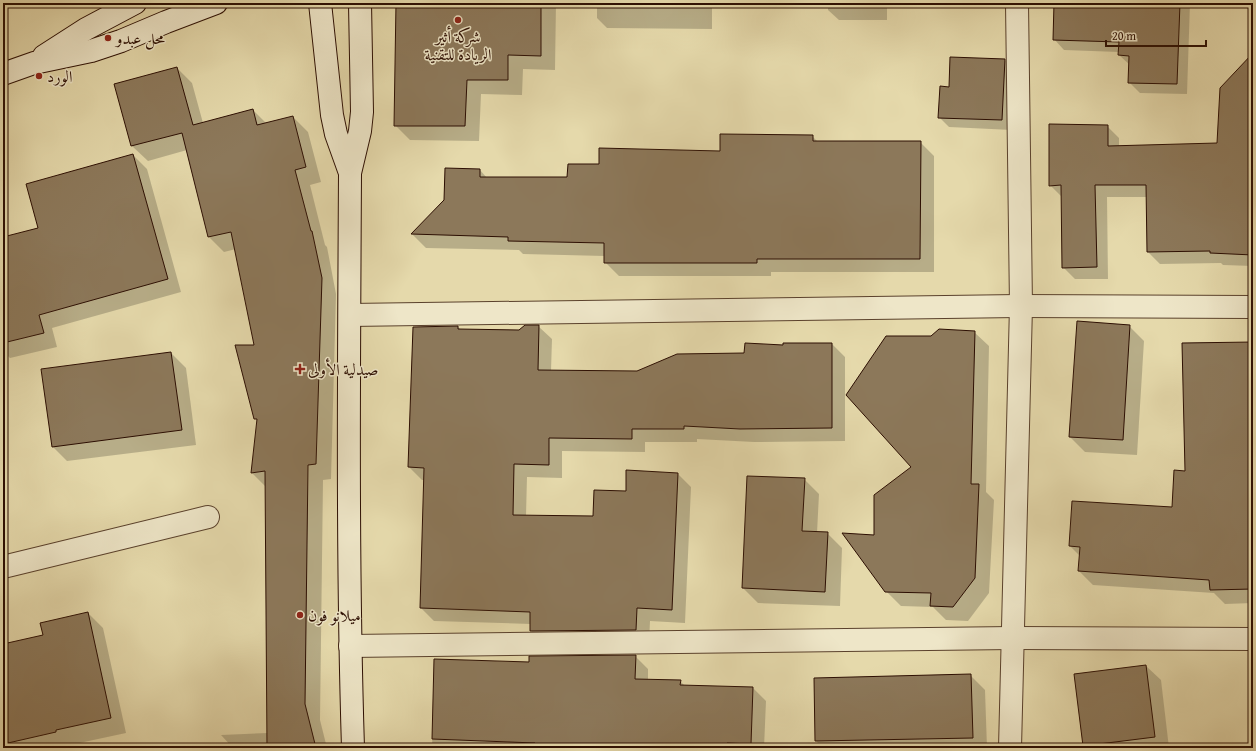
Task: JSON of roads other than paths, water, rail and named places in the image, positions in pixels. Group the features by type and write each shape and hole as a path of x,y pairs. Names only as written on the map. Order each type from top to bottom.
{"street":[{"path":"34,63 86,29 135,3"},
{"path":"3,74 34,63 91,51 121,41 216,3"},
{"path":"320,3 332,115 336,134 350,173"},
{"path":"353,748 350,646 350,173 360,131 362,112 360,3"},
{"path":"1010,748 1021,306 1017,3"},
{"path":"350,315 1021,306 1253,307"},
{"path":"3,567 208,517"},
{"path":"350,646 1012,638 1253,639"}],"place":[{"name":"شركة أثير الريادة للتقنية","path":"458,20"},
{"name":"محل عبدو","path":"108,38"},
{"name":"الورد","path":"39,76"},
{"name":"صيدلية الأولى","path":"300,369"},
{"name":"ميلانو فون","path":"300,615"}]}
